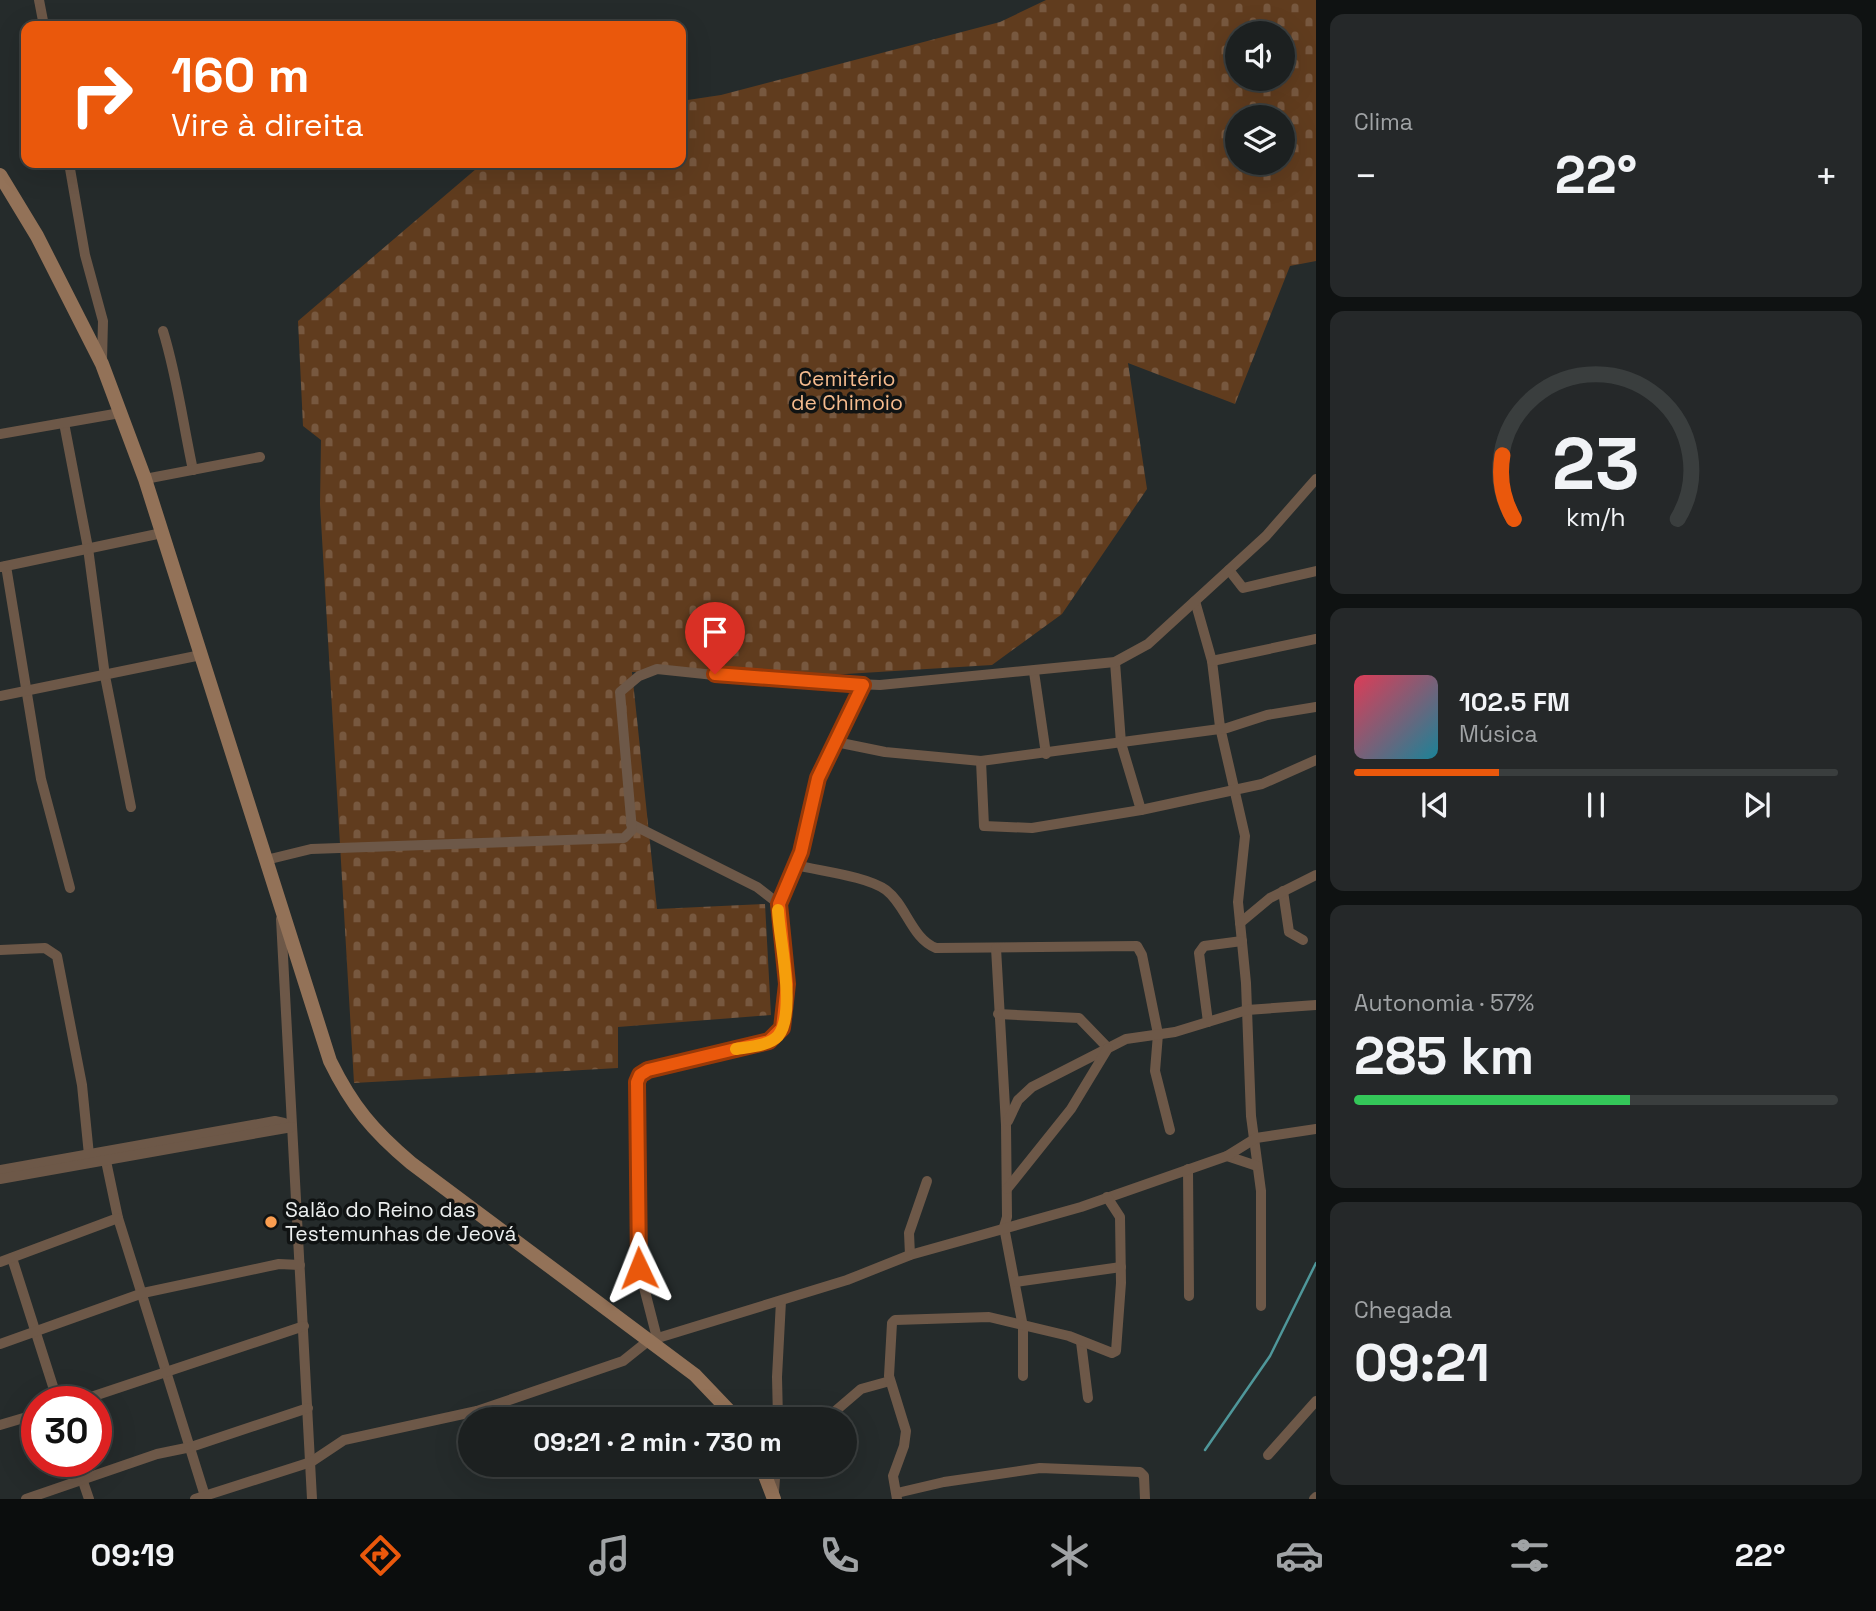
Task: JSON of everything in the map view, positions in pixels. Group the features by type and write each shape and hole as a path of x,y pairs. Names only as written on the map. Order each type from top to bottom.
{"street":[{"path":"40,0 43,21"},
{"path":"70,168 85,255 103,321 102,364"},
{"path":"0,175 43,246 102,364 145,479 280,908 330,1060 345,1092 363,1118 411,1163 652,1339 695,1375 726,1407"},
{"path":"163,331 172,362 193,470"},
{"path":"0,435 120,413"},
{"path":"64,423 88,548 104,676 131,807"},
{"path":"145,479 260,457"},
{"path":"266,860 311,849 624,838 632,830 620,692 639,676 668,668 762,680 863,685 1034,672 1115,662 1148,643 1229,570 1275,527 1316,478"},
{"path":"70,888 41,779 28,690 3,566 162,533"},
{"path":"1229,570 1243,588 1316,571"},
{"path":"1195,601 1212,662 1220,727 1237,789 1245,836 1238,890 1251,1116 1256,1138 1261,1198 1261,1307"},
{"path":"1212,662 1316,639"},
{"path":"0,696 201,655"},
{"path":"1115,662 1121,743 1141,810"},
{"path":"1034,672 1046,754"},
{"path":"652,1339 639,1268 637,1082 640,1075 648,1070 769,1041 777,1036 782,1028 787,984 779,904 796,865 809,824 818,778 863,685"},
{"path":"836,742 908,755 981,761 1046,754 1220,727 1316,706"},
{"path":"981,761 982,823 986,827 1032,828 1141,810 1237,789 1273,780 1316,760"},
{"path":"631,824 757,887 779,904"},
{"path":"796,865 885,890 929,945 996,948 1137,946 1142,955 1158,1034 1156,1071 1170,1129"},
{"path":"1241,923 1270,898 1316,875"},
{"path":"1283,891 1289,932 1303,940"},
{"path":"280,908 290,1127 313,1499"},
{"path":"1208,1022 1199,953 1204,946 1242,941"},
{"path":"0,950 45,948 57,956 82,1085 89,1155"},
{"path":"996,948 1006,1125 1007,1189 1004,1227 1023,1327 1023,1376"},
{"path":"1006,1125 1024,1093 1062,1070 1126,1039 1158,1034 1247,1010 1316,1005"},
{"path":"998,1013 1079,1018 1108,1048"},
{"path":"1007,1189 1071,1109 1108,1048"},
{"path":"0,1170 275,1121 290,1127"},
{"path":"0,1179 290,1127"},
{"path":"106,1161 118,1218 143,1293 165,1373 191,1447 200,1497 223,1495 311,1462 344,1440 477,1411 623,1361 652,1339 781,1301 910,1255 1107,1197 1227,1156 1256,1138 1316,1129"},
{"path":"1227,1156 1257,1166"},
{"path":"1188,1169 1189,1296"},
{"path":"910,1255 909,1233 927,1181"},
{"path":"1107,1197 1120,1217 1118,1348 1112,1353 1069,1336 983,1316 895,1320 891,1323 890,1381 906,1431 904,1446 893,1476 897,1496 1003,1473 1081,1468 1143,1473 1145,1499"},
{"path":"0,1262 118,1218"},
{"path":"12,1258 53,1386"},
{"path":"0,1344 143,1293 278,1264 300,1265"},
{"path":"1015,1282 1121,1268"},
{"path":"778,1407 781,1301"},
{"path":"112,1390 304,1326"},
{"path":"1082,1342 1088,1398"},
{"path":"840,1407 860,1389 890,1381"},
{"path":"1268,1455 1316,1401"},
{"path":"26,1499 157,1454 191,1447 308,1408"},
{"path":"0,1426 21,1419"},
{"path":"81,1477 89,1499"},
{"path":"766,1477 774,1497"},
{"path":"774,1497 775,1477"}],"green space":[{"name":"Cemitério de Chimoio","path":"1046,0 1316,0 1316,261 1290,266 1235,404 1128,363 1147,489 1062,614 992,665 813,676 632,672 657,909 765,904 771,1015 618,1027 618,1068 354,1083 320,504 321,440 303,426 298,321 477,168 686,168 686,100 721,95 1000,22"}],"waterway":[{"path":"1205,1450 1270,1356 1316,1263"}],"slow traffic":[{"path":"736,1049 769,1041 777,1036 782,1028 787,984 778,910"}],"place":[{"name":"Salão do Reino das Testemunhas de Jeová","path":"271,1222"}],"route":[{"path":"639,1268 637,1082 640,1075 648,1070 769,1041 777,1036 782,1028 787,984 779,928 779,904 801,852 813,810 818,778 863,685 762,680 715,674"}]}
